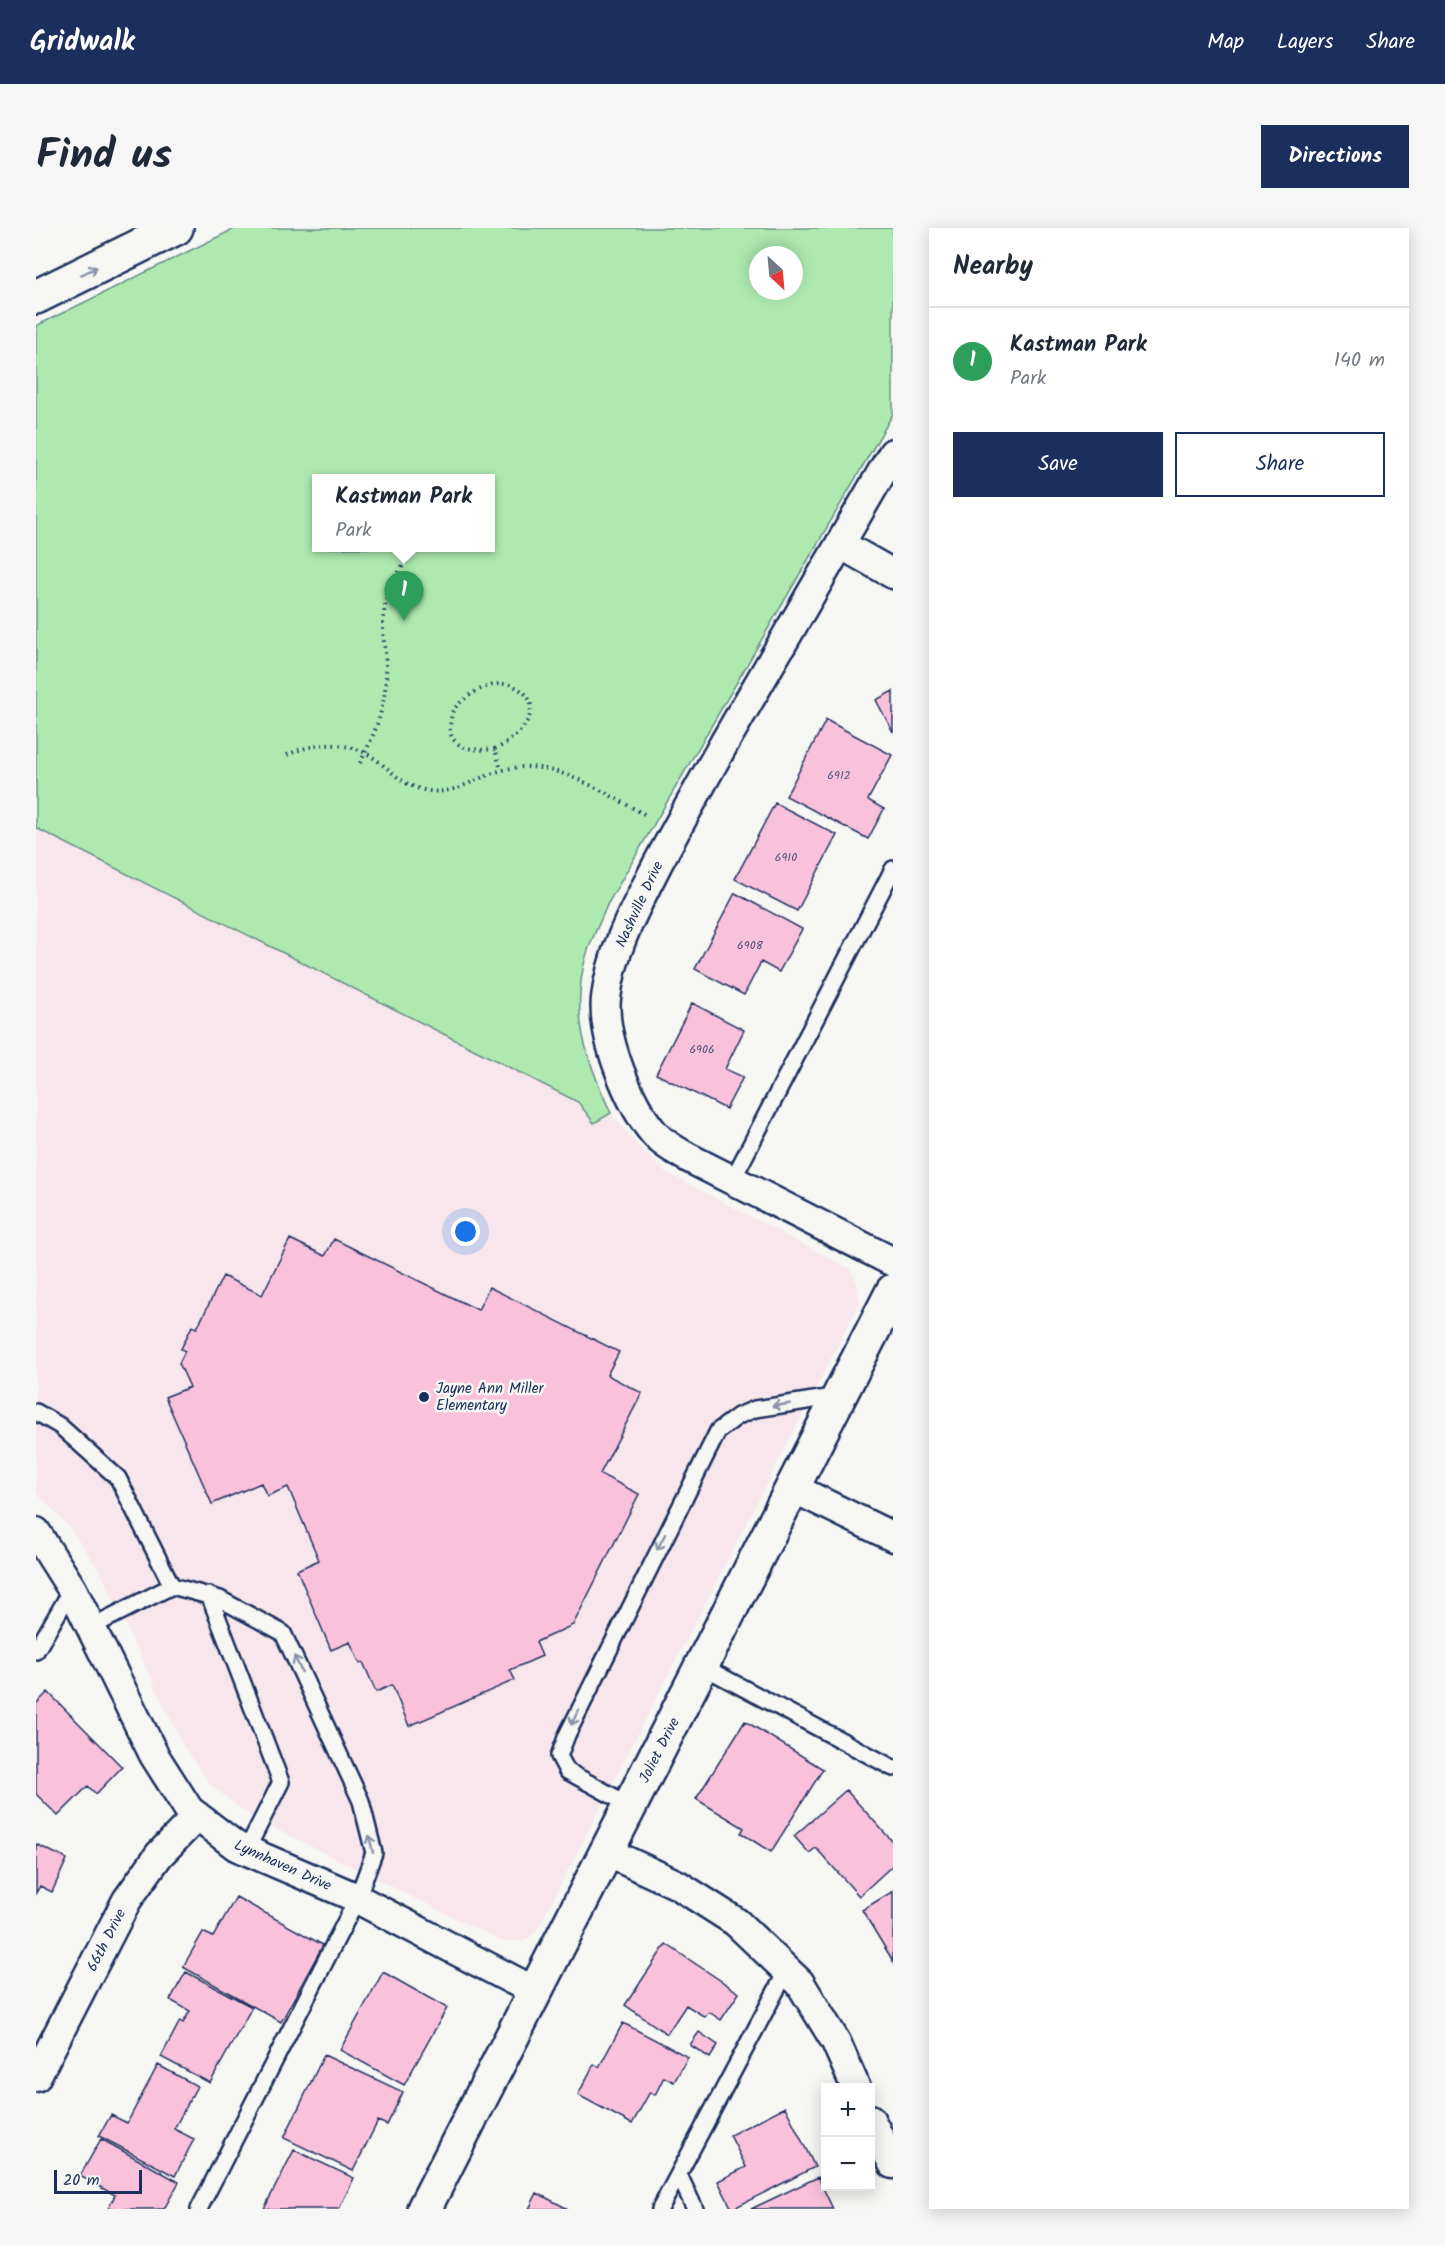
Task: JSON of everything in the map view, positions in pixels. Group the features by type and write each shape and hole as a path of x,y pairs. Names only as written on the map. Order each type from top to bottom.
{"street":[{"path":"36,297 176,228"},
{"name":"Nashville Drive","path":"893,453 693,797 624,931 611,967 606,1001 610,1040 620,1072 639,1112 654,1134 668,1146 893,1262"},
{"path":"840,544 893,574"},
{"name":"Joliet Drive","path":"424,2209 839,1396 890,1303"},
{"path":"793,1488 893,1537"},
{"name":"Lynnhaven Drive","path":"36,1532 72,1589 154,1755 189,1810 236,1846 357,1899 536,1992"},
{"name":"66th Drive","path":"36,2077 126,1900 159,1855 197,1816"},
{"path":"607,1852 678,1885 736,1922 800,1983 836,2042 854,2083"},
{"path":"875,2129 893,2164"}],"lane":[{"path":"732,1180 893,869"},
{"path":"631,1806 567,1771 560,1756 582,1703 718,1431 738,1416 755,1408 839,1396"},
{"path":"36,1412 60,1426 118,1478 172,1586"},
{"path":"91,1627 172,1586 220,1599 283,1633 361,1801 374,1853 357,1899 199,2209"},
{"path":"36,1651 72,1589"},
{"path":"209,1595 281,1782 246,1851"},
{"path":"702,1666 893,1768"},
{"path":"660,2209 787,1970"},
{"path":"678,2175 696,2209"}],"path":[{"path":"360,763 375,734 385,693 386,662 383,628 387,596 400,569 415,552"},
{"path":"504,683 522,691 531,706 530,717 515,738 495,749 462,747 454,741 450,731 450,722 453,712 462,702 483,688 504,683"},
{"path":"287,755 305,747 330,744 345,746 365,753 409,785 435,791 464,787 501,770 527,767 558,772 648,816"},
{"path":"495,749 501,770"}],"shaded area":[{"name":"Jayne Ann Miller Elementary","path":"36,828 578,1102 594,1123 611,1113 632,1140 664,1171 850,1269 857,1282 860,1302 536,1932 523,1941 501,1941 250,1816 210,1784 183,1745 101,1573 70,1528 36,1492"}],"green space":[{"path":"236,228 893,228 893,414 607,905 587,953 582,975 580,1016 594,1074 611,1113 594,1123 578,1102 36,828 36,326"}],"building":[{"path":"893,691 893,732 876,700"},
{"path":"826,720 892,755 868,800 884,809 868,839 786,796"},
{"path":"775,803 837,835 797,911 735,879"},
{"path":"735,893 802,929 779,972 761,962 744,995 695,969"},
{"path":"692,1003 744,1030 725,1069 743,1077 726,1109 656,1074"},
{"path":"290,1239 325,1256 334,1239 478,1310 489,1287 619,1352 607,1375 642,1393 600,1474 639,1494 573,1625 536,1642 542,1656 510,1670 515,1680 409,1726 392,1685 376,1692 363,1662 360,1664 350,1642 331,1650 297,1570 319,1560 288,1487 267,1496 261,1483 212,1504 165,1397 190,1387 179,1363 185,1351 181,1349 192,1326 197,1328 223,1276 262,1295"},
{"path":"48,1692 122,1767 96,1794 88,1786 58,1816 36,1794 36,1704"},
{"path":"745,1721 823,1769 771,1852 741,1833 744,1828 696,1799"},
{"path":"846,1790 893,1842 893,1865 859,1896 816,1848 809,1853 794,1836"},
{"path":"36,1844 67,1859 52,1892 40,1886 36,1893"},
{"path":"893,1891 893,1961 862,1910"},
{"path":"236,1897 323,1945 281,2022 183,1967 203,1932 213,1937"},
{"path":"666,1944 739,1993 721,2020 709,2012 705,2017 686,2005 667,2034 625,2005"},
{"path":"186,1972 252,2007 210,2083 161,2057 180,2021 183,2023 190,2011 170,2000"},
{"path":"383,1972 447,2008 404,2085 340,2050"},
{"path":"623,2023 688,2057 674,2082 664,2077 655,2095 650,2092 632,2124 578,2095 594,2064 599,2067"},
{"path":"699,2032 718,2045 710,2058 690,2045"},
{"path":"324,2055 403,2092 387,2125 378,2121 353,2171 284,2138"},
{"path":"158,2065 197,2086 174,2129 194,2139 175,2176 99,2136 111,2115 127,2123"},
{"path":"785,2107 815,2167 732,2209 718,2181 746,2167 730,2135"},
{"path":"101,2139 179,2182 164,2209 108,2209 115,2195 80,2176"},
{"path":"294,2150 354,2178 339,2209 264,2209"},
{"path":"818,2177 821,2191 825,2191 833,2209 751,2209"},
{"path":"537,2193 568,2209 529,2209"}],"place":[{"name":"Kastman Park","path":"404,621"},
{"name":"Jayne Ann Miller Elementary","path":"424,1397"}]}
